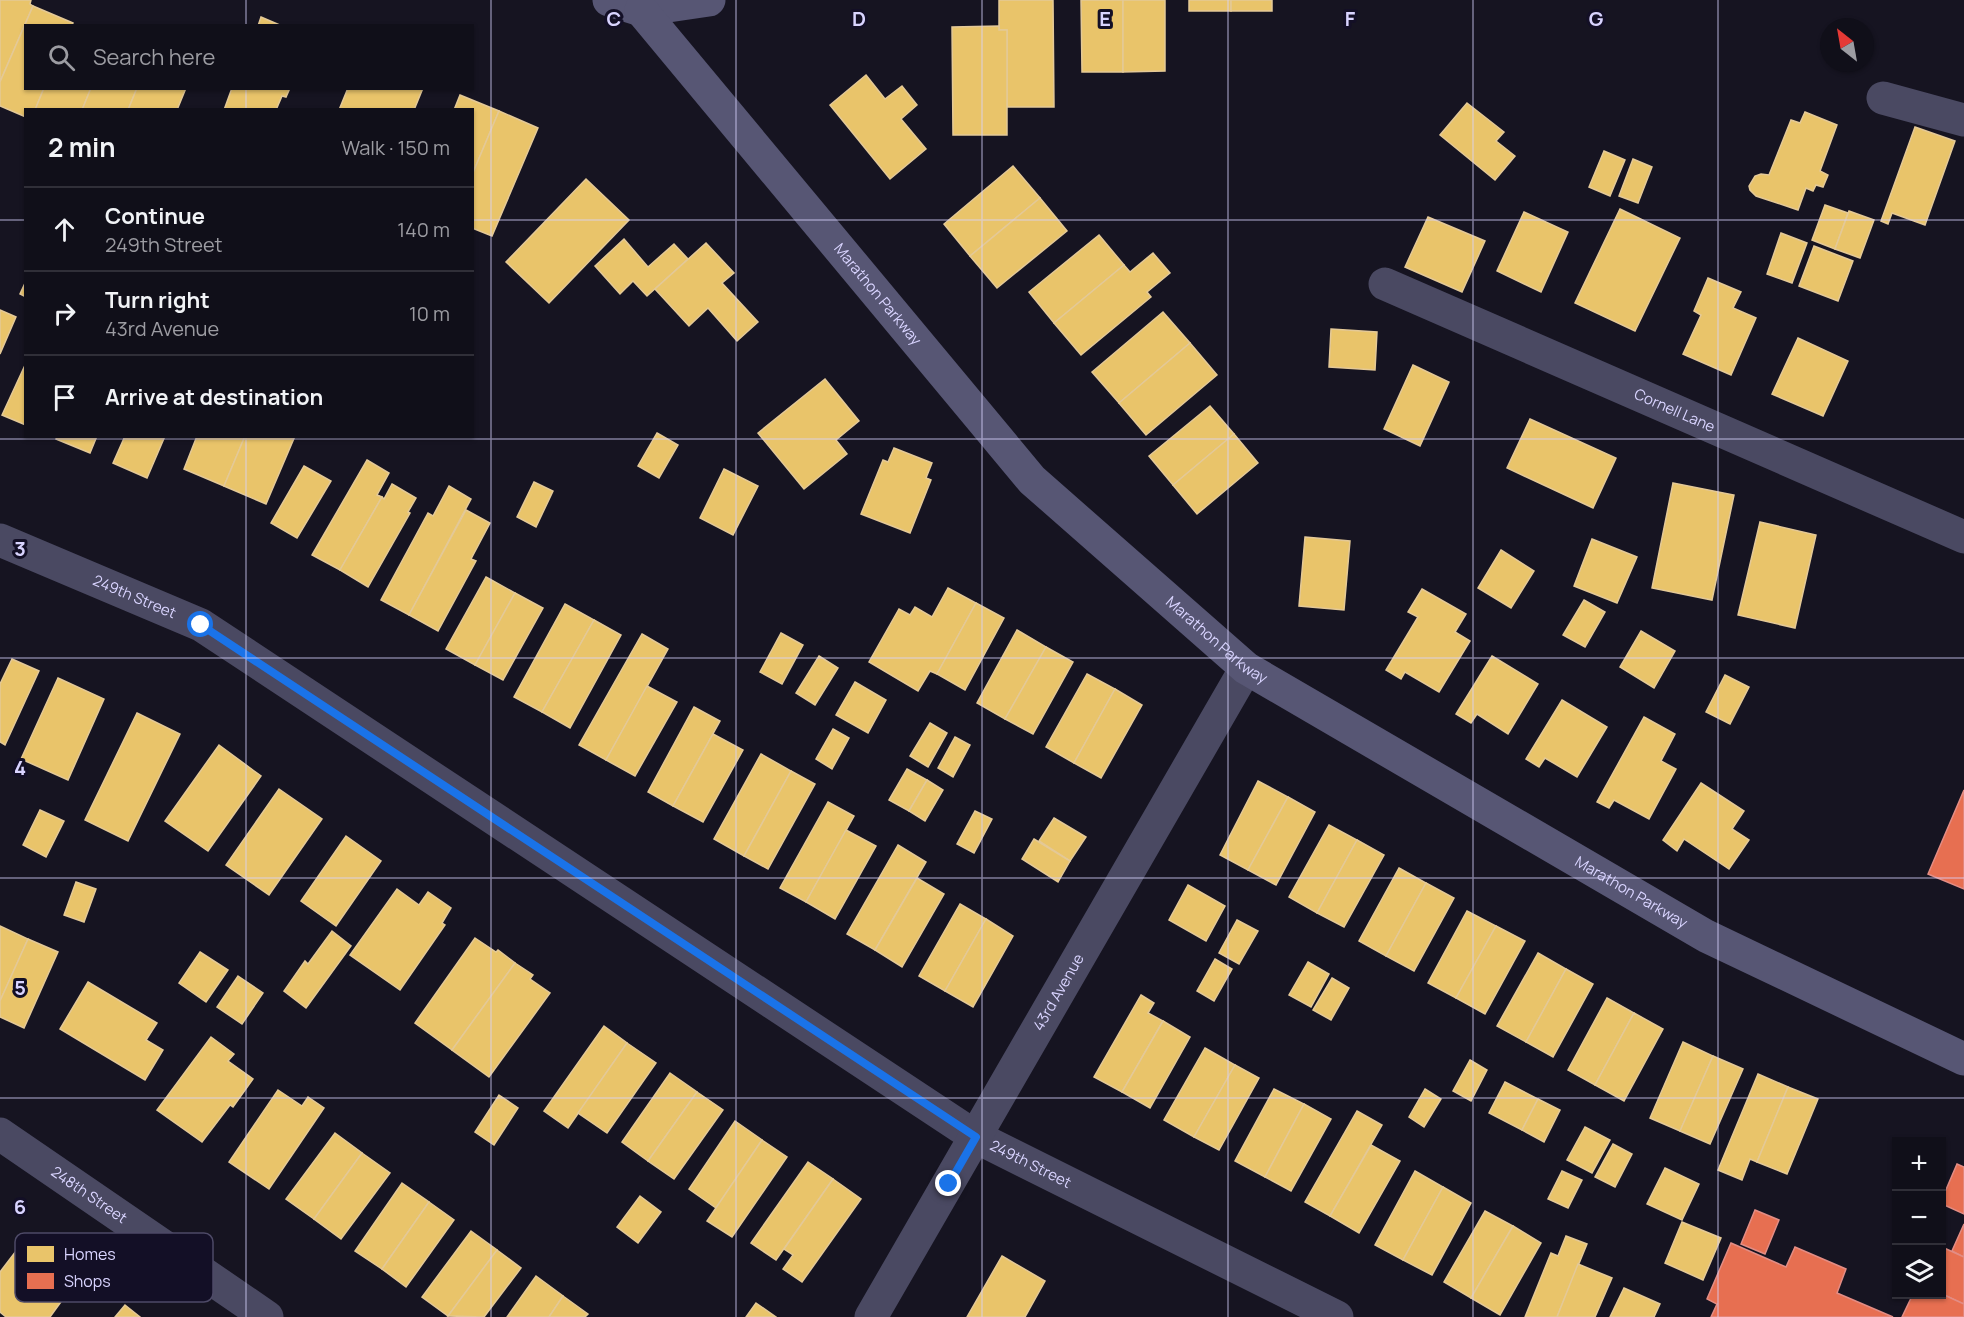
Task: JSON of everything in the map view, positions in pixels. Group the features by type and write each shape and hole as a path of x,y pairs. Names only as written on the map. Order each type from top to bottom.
{"street":[{"path":"609,0 641,10 709,0"},
{"name":"Marathon Parkway","path":"641,10 1032,480 1246,668 1706,936 1964,1059"},
{"path":"1883,98 1964,120"},
{"name":"Cornell Lane","path":"1385,284 1964,537"},
{"name":"249th Street","path":"0,540 201,625 976,1137 1337,1317"},
{"name":"43rd Avenue","path":"871,1317 1246,668"},
{"name":"248th Street","path":"0,1134 144,1233"},
{"name":"248th Street","path":"213,1280 267,1317"}],"building: Homes":[{"path":"0,0 31,0 30,4 33,6 0,82"},
{"path":"999,0 1053,0 1054,107 1007,107 1007,30 999,30"},
{"path":"1081,0 1123,0 1123,72 1082,72"},
{"path":"1123,0 1165,0 1165,71 1123,72"},
{"path":"1189,0 1231,0 1231,11 1189,11"},
{"path":"1231,0 1272,0 1272,11 1231,11"},
{"path":"33,6 73,23 73,24 25,24"},
{"path":"261,17 277,24 259,24"},
{"path":"999,26 999,30 1007,30 1007,135 953,135 952,27"},
{"path":"24,27 24,90 43,90 36,108 24,108 24,116 0,106 0,82"},
{"path":"866,75 885,99 902,86 917,105 901,119 926,149 890,179 830,105"},
{"path":"43,90 90,90 83,108 36,108"},
{"path":"90,90 136,90 129,108 83,108"},
{"path":"136,90 185,90 178,108 129,108"},
{"path":"231,90 289,90 286,97 282,96 277,108 225,108"},
{"path":"347,90 422,90 415,108 340,108"},
{"path":"460,95 499,111 474,170 474,108 455,108"},
{"path":"1467,103 1504,132 1496,141 1515,156 1495,180 1440,135"},
{"path":"499,111 538,128 492,236 474,229 474,170"},
{"path":"1805,112 1837,125 1820,171 1828,175 1823,187 1816,185 1813,191 1806,188 1798,210 1756,196 1749,186 1755,176 1769,175 1791,120 1800,123"},
{"path":"1915,127 1955,141 1925,225 1892,213 1888,224 1881,221"},
{"path":"1604,151 1625,160 1610,196 1589,187"},
{"path":"1633,159 1652,167 1638,203 1619,196"},
{"path":"1013,166 1040,198 970,256 944,224"},
{"path":"586,179 629,220 549,303 506,262"},
{"path":"1040,198 1067,231 997,288 970,256"},
{"path":"1825,205 1848,213 1835,249 1812,240"},
{"path":"1620,209 1680,238 1635,331 1575,303"},
{"path":"1849,211 1874,220 1860,258 1835,249"},
{"path":"1524,212 1568,232 1541,292 1497,271"},
{"path":"1428,217 1485,241 1462,292 1405,267"},
{"path":"1781,233 1807,243 1792,283 1767,274"},
{"path":"1099,235 1124,265 1054,323 1029,292"},
{"path":"624,239 648,267 674,244 688,259 647,296 633,281 620,294 595,266"},
{"path":"706,243 734,273 722,283 758,322 737,341 708,308 689,326 655,289"},
{"path":"1814,246 1853,261 1838,301 1799,286"},
{"path":"1153,253 1170,273 1147,292 1151,297 1081,355 1054,323 1124,265 1130,272"},
{"path":"1708,278 1741,292 1733,308 1756,318 1731,375 1683,354 1701,315 1694,311"},
{"path":"0,310 16,317 0,354"},
{"path":"1163,312 1190,343 1119,403 1092,372"},
{"path":"1331,329 1377,332 1375,370 1329,367"},
{"path":"1798,338 1848,361 1823,416 1772,394"},
{"path":"1190,343 1217,375 1146,435 1119,403"},
{"path":"1413,365 1449,382 1420,446 1384,429"},
{"path":"24,367 24,424 2,415"},
{"path":"825,379 859,421 836,440 847,454 804,489 758,433"},
{"path":"1210,406 1234,434 1173,485 1149,456"},
{"path":"1530,419 1616,458 1593,508 1507,468"},
{"path":"657,433 678,445 659,478 638,466"},
{"path":"1234,434 1258,463 1197,514 1173,485"},
{"path":"56,438 96,438 90,453"},
{"path":"124,438 164,438 147,478 113,463"},
{"path":"196,438 244,438 224,486 184,469"},
{"path":"244,438 294,438 266,504 224,486"},
{"path":"894,448 932,463 926,478 931,480 910,533 861,514 883,460 888,462"},
{"path":"367,460 389,473 377,495 382,497 340,570 312,555"},
{"path":"304,466 331,481 297,538 271,523"},
{"path":"724,469 758,486 733,535 700,518"},
{"path":"534,482 553,491 536,527 517,517"},
{"path":"1673,483 1734,495 1712,600 1652,588"},
{"path":"392,484 416,498 408,512 410,513 368,587 340,570 382,497 384,499"},
{"path":"449,486 471,499 409,615 381,600 428,513 433,516"},
{"path":"466,510 490,523 471,559 476,561 438,631 409,615"},
{"path":"1760,522 1816,535 1795,628 1738,615"},
{"path":"1305,537 1350,541 1344,610 1299,606"},
{"path":"1592,539 1637,557 1617,603 1574,586"},
{"path":"1501,550 1534,571 1511,608 1478,588"},
{"path":"486,577 515,593 475,665 446,649"},
{"path":"948,588 976,603 937,674 930,671 918,691 869,662 899,609 910,615 915,607 932,617"},
{"path":"1422,589 1466,614 1455,632 1470,641 1439,692 1405,672 1401,679 1386,670 1418,617 1408,612"},
{"path":"515,593 543,608 503,680 475,665"},
{"path":"1584,600 1605,612 1585,647 1563,635"},
{"path":"976,603 1004,618 965,690 937,674"},
{"path":"565,604 594,620 542,712 514,697"},
{"path":"594,620 621,635 570,728 542,712"},
{"path":"1017,630 1046,647 1005,719 977,703"},
{"path":"1641,631 1675,651 1654,688 1620,667"},
{"path":"781,633 803,645 782,684 760,672"},
{"path":"642,634 668,649 606,760 579,745"},
{"path":"1046,647 1073,662 1033,734 1005,719"},
{"path":"819,656 838,668 815,705 796,693"},
{"path":"1492,656 1538,684 1508,734 1477,714 1471,723 1456,714"},
{"path":"12,659 39,671 5,745 0,742 0,684"},
{"path":"1087,674 1115,689 1074,763 1046,747"},
{"path":"1725,675 1749,687 1730,724 1706,712"},
{"path":"58,678 104,699 68,780 21,759"},
{"path":"855,682 886,700 868,733 836,715"},
{"path":"647,686 677,702 635,776 606,760"},
{"path":"1115,689 1142,705 1101,778 1074,763"},
{"path":"1562,700 1607,727 1577,777 1545,758 1539,767 1526,759"},
{"path":"694,707 720,721 673,806 648,792"},
{"path":"137,713 180,734 128,841 85,820"},
{"path":"1644,717 1675,734 1661,761 1676,769 1649,819 1614,800 1609,808 1597,802"},
{"path":"930,723 947,733 928,767 910,756"},
{"path":"833,729 849,738 832,769 816,759"},
{"path":"713,734 743,750 703,822 673,806"},
{"path":"955,737 970,745 953,777 938,768"},
{"path":"219,745 261,776 208,851 165,821"},
{"path":"761,754 791,771 744,856 714,839"},
{"path":"907,769 927,780 909,811 889,800"},
{"path":"791,771 815,784 768,869 744,856"},
{"path":"927,780 943,790 925,821 909,811"},
{"path":"1258,781 1288,797 1248,870 1220,855"},
{"path":"1701,783 1744,811 1732,829 1749,840 1729,869 1684,839 1677,851 1663,840"},
{"path":"279,789 322,819 269,895 226,865"},
{"path":"1288,797 1315,812 1276,885 1248,870"},
{"path":"828,802 854,816 806,902 780,888"},
{"path":"40,810 64,821 46,857 23,845"},
{"path":"975,811 992,819 974,853 957,844"},
{"path":"1054,818 1086,837 1070,861 1039,841"},
{"path":"1329,825 1357,840 1317,913 1289,897"},
{"path":"846,830 876,846 835,919 806,902"},
{"path":"346,836 381,861 336,926 301,901"},
{"path":"1034,839 1070,861 1058,882 1022,859"},
{"path":"1357,840 1384,855 1344,927 1317,913"},
{"path":"898,845 926,862 875,950 847,934"},
{"path":"1399,868 1426,883 1386,956 1359,941"},
{"path":"917,878 944,894 902,967 875,950"},
{"path":"76,882 96,889 84,922 64,915"},
{"path":"1426,883 1454,898 1414,971 1386,956"},
{"path":"1188,885 1225,906 1206,941 1169,920"},
{"path":"397,889 419,905 428,892 451,908 442,923 445,925 400,990 350,955"},
{"path":"960,904 986,919 945,991 919,976"},
{"path":"1467,911 1496,926 1456,998 1428,983"},
{"path":"986,919 1013,936 973,1007 945,991"},
{"path":"1237,920 1258,931 1239,964 1219,953"},
{"path":"0,926 28,939 0,1001"},
{"path":"1496,926 1525,941 1485,1014 1456,998"},
{"path":"332,931 351,946 306,1008 284,991 305,961 308,964"},
{"path":"475,938 496,952 498,950 515,963 452,1050 415,1023"},
{"path":"28,939 58,952 24,1028 0,1017 0,1001"},
{"path":"200,952 228,970 206,1002 179,983"},
{"path":"1538,953 1566,969 1526,1042 1497,1026"},
{"path":"1215,959 1232,969 1214,1001 1197,991"},
{"path":"1308,962 1329,974 1311,1007 1289,995"},
{"path":"515,963 533,975 530,979 550,993 489,1077 452,1050"},
{"path":"1566,969 1593,984 1553,1057 1526,1042"},
{"path":"238,976 263,993 242,1024 217,1007"},
{"path":"1332,978 1349,988 1331,1020 1313,1010"},
{"path":"88,982 157,1023 146,1040 163,1050 145,1080 60,1029"},
{"path":"1141,995 1154,1003 1148,1013 1163,1021 1122,1092 1094,1077"},
{"path":"1607,998 1634,1013 1595,1085 1568,1070"},
{"path":"1634,1013 1663,1029 1624,1101 1595,1085"},
{"path":"1163,1021 1190,1037 1150,1108 1122,1092"},
{"path":"604,1026 627,1043 568,1128 544,1111"},
{"path":"211,1037 234,1054 228,1061 253,1079 233,1107 230,1105 202,1142 157,1110"},
{"path":"1683,1042 1713,1056 1680,1131 1650,1118"},
{"path":"627,1043 656,1063 607,1133 578,1113"},
{"path":"1205,1048 1235,1065 1194,1137 1164,1120"},
{"path":"1713,1056 1743,1069 1710,1144 1680,1131"},
{"path":"1470,1060 1487,1070 1471,1101 1453,1091"},
{"path":"1235,1065 1259,1078 1219,1150 1194,1137"},
{"path":"670,1073 697,1092 648,1161 622,1142"},
{"path":"1758,1074 1788,1087 1757,1162 1750,1159 1742,1180 1718,1170"},
{"path":"1505,1082 1538,1099 1522,1130 1489,1113"},
{"path":"1788,1087 1818,1099 1787,1174 1757,1162"},
{"path":"1274,1089 1304,1104 1265,1177 1235,1161"},
{"path":"1425,1089 1441,1099 1424,1127 1409,1117"},
{"path":"278,1090 302,1106 308,1097 324,1108 269,1189 229,1162"},
{"path":"697,1092 723,1110 674,1179 648,1161"},
{"path":"499,1095 518,1108 494,1145 475,1132"},
{"path":"1538,1099 1560,1110 1544,1142 1522,1130"},
{"path":"1304,1104 1331,1119 1291,1191 1265,1177"},
{"path":"1357,1111 1382,1125 1330,1216 1305,1202"},
{"path":"735,1121 762,1140 716,1208 689,1189"},
{"path":"1585,1127 1610,1140 1592,1173 1567,1160"},
{"path":"335,1133 362,1153 314,1219 286,1199"},
{"path":"762,1140 787,1157 732,1237 707,1221"},
{"path":"1613,1144 1632,1154 1615,1187 1595,1177"},
{"path":"1371,1145 1400,1161 1359,1233 1330,1216"},
{"path":"362,1153 390,1173 341,1239 314,1219"},
{"path":"808,1162 833,1179 776,1260 751,1243"},
{"path":"1665,1168 1699,1184 1682,1220 1647,1204"},
{"path":"1415,1171 1443,1187 1403,1260 1375,1245"},
{"path":"1562,1171 1582,1180 1568,1208 1548,1199"},
{"path":"833,1179 861,1199 802,1282 783,1269 793,1255 784,1249"},
{"path":"402,1183 429,1202 382,1269 355,1251"},
{"path":"1443,1187 1471,1203 1432,1275 1403,1260"},
{"path":"640,1196 661,1212 638,1243 617,1227"},
{"path":"429,1202 454,1220 406,1287 382,1269"},
{"path":"1485,1211 1513,1226 1471,1298 1444,1282"},
{"path":"1682,1222 1721,1238 1703,1280 1665,1263"},
{"path":"1513,1226 1541,1243 1500,1315 1471,1298"},
{"path":"471,1231 497,1250 448,1316 422,1297"},
{"path":"1566,1236 1587,1244 1557,1317 1525,1317 1551,1253 1558,1256"},
{"path":"497,1250 521,1268 484,1317 448,1316"},
{"path":"15,1252 15,1302 61,1302 50,1317 6,1317 0,1312 0,1272"},
{"path":"1002,1256 1045,1281 1025,1317 967,1317"},
{"path":"1578,1264 1612,1278 1595,1317 1557,1317"},
{"path":"536,1276 563,1296 549,1317 507,1317"},
{"path":"1624,1288 1660,1304 1654,1317 1610,1317"},
{"path":"563,1296 588,1314 585,1317 549,1317"},
{"path":"756,1303 776,1317 746,1317"},
{"path":"125,1305 140,1317 115,1317"}],"building: Shops":[{"path":"1964,790 1964,889 1928,874"},
{"path":"1957,1164 1964,1167 1964,1214 1946,1206 1946,1190"},
{"path":"1755,1210 1779,1220 1765,1254 1741,1244"},
{"path":"1964,1224 1964,1257 1952,1251"},
{"path":"1731,1243 1786,1267 1795,1247 1846,1269 1837,1293 1893,1317 1711,1317 1717,1304 1707,1299"},
{"path":"1946,1249 1964,1257 1964,1304 1946,1296"},
{"path":"1946,1296 1964,1304 1964,1317 1902,1317 1911,1299 1946,1299"}],"route":[{"path":"201,625 976,1137 949,1184"}]}
